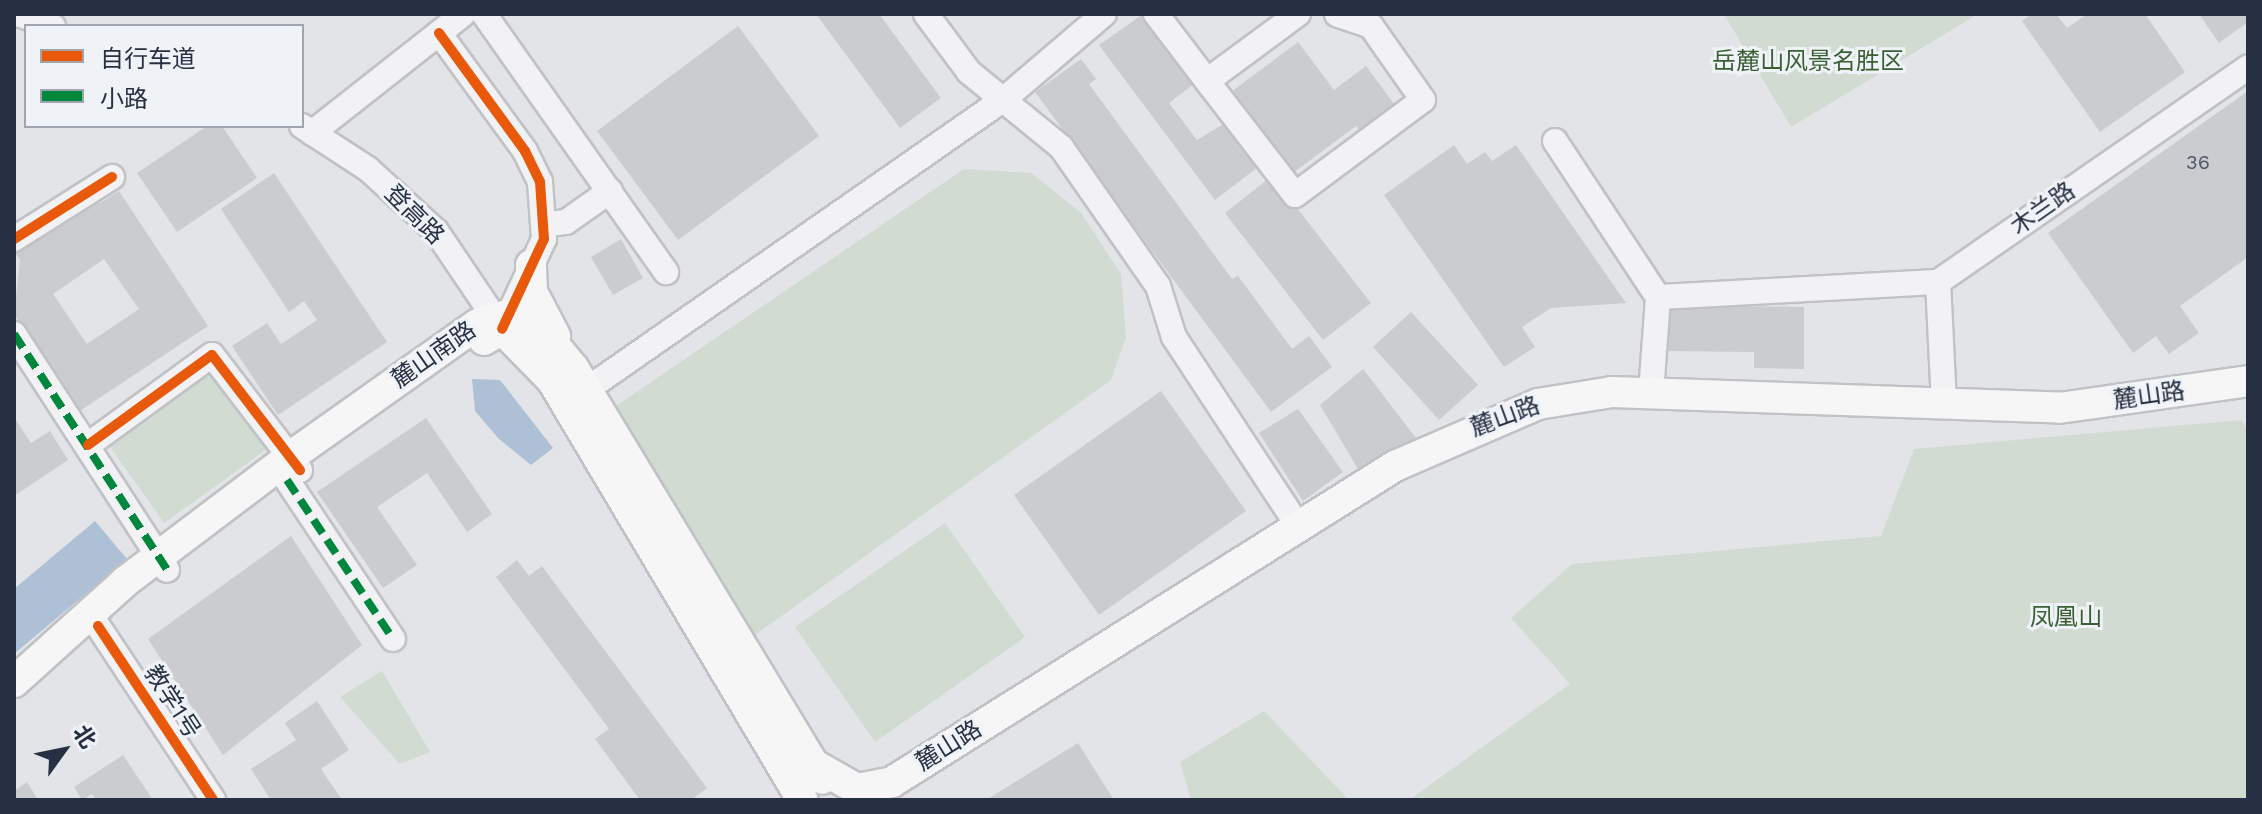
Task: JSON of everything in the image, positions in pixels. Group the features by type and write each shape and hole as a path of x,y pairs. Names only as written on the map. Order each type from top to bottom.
{"main road":[{"path":"531,265 537,303 580,379 835,800"},
{"path":"501,319 547,336 580,379"},
{"name":"麓山南路","path":"14,682 162,563 501,319 552,380 802,800"},
{"name":"麓山路","path":"897,795 1298,526 1395,466 1503,414 1573,396 1651,393 2059,408 2243,396"},
{"name":"麓山路","path":"897,795 1404,479 1529,423 1621,407 2038,422 2243,396"},
{"name":"麓山南路","path":"14,702 162,563"},
{"path":"813,764 857,789 897,795"}],"street":[{"path":"18,14 47,24"},
{"path":"307,129 463,14"},
{"path":"484,14 666,272"},
{"path":"926,14 969,72 1061,147 1158,286 1174,337 1298,526"},
{"path":"580,379 1004,99 1104,14"},
{"path":"1156,14 1295,195 1423,100 1371,26 1337,14"},
{"path":"1207,81 1298,14"},
{"path":"439,33 525,151 540,182 544,225 531,265 501,319"},
{"name":"木兰路","path":"1938,282 2248,67"},
{"name":"登高路","path":"307,129 368,169 436,231 501,319"},
{"path":"1555,141 1658,297 1651,393"},
{"path":"14,239 112,177"},
{"path":"544,225 566,222 610,191"},
{"path":"1658,297 1938,282 1944,404"},
{"path":"14,334 162,563"},
{"path":"88,445 212,355 292,469 393,639"},
{"name":"教学1号","path":"98,626 213,800"},
{"name":"麓山路","path":"864,800 897,795"}],"green space":[{"name":"岳麓山风景名胜区","path":"1724,14 1978,14 1791,127"},
{"path":"964,169 1031,173 1081,213 1121,274 1126,337 1111,380 748,640 610,410"},
{"path":"214,360 274,444 164,523 104,438"},
{"name":"凤凰山","path":"2241,420 2248,430 2248,800 1409,800 1570,684 1511,618 1572,564 1881,536 1914,449"},
{"path":"945,523 1025,637 875,742 795,627"},
{"path":"382,671 430,752 400,764 340,697"},
{"path":"1264,711 1349,800 1191,800 1180,762"}],"water":[{"path":"472,379 500,380 553,448 531,465 499,439 475,411"},
{"path":"95,521 127,559 14,654 14,589"}],"building":[{"path":"816,14 879,14 941,98 900,128"},
{"path":"1143,14 1195,83 1169,103 1197,140 1245,111 1231,92 1298,42 1334,90 1366,66 1400,112 1365,138 1356,126 1293,173 1260,129 1240,143 1258,167 1215,200 1099,45"},
{"path":"2032,14 2056,14 2067,28 2087,14 2145,14 2185,72 2100,132 2022,21"},
{"path":"2199,14 2248,14 2248,22 2219,43"},
{"path":"738,26 819,136 678,240 597,131"},
{"path":"1081,59 1096,79 1089,84 1232,279 1238,276 1292,349 1309,336 1332,367 1271,412 1035,92"},
{"path":"2248,91 2248,257 2180,306 2199,333 2169,354 2156,336 2133,353 2048,233"},
{"path":"204,128 223,128 257,178 177,232 137,173"},
{"path":"1454,145 1467,164 1485,152 1492,161 1516,145 1626,303 1551,308 1522,327 1535,347 1504,367 1384,195"},
{"path":"274,173 387,342 278,415 232,346 267,323 281,344 317,320 304,301 289,312 221,209"},
{"path":"1272,176 1371,303 1323,340 1225,213"},
{"path":"119,191 208,326 78,412 14,314 20,260 14,251 96,197 100,203","holes":["104,259 139,309 87,344 53,294"]},
{"path":"621,239 643,278 613,295 591,257"},
{"path":"1669,305 1804,307 1804,369 1754,368 1754,352 1669,351"},
{"path":"1411,312 1478,385 1439,420 1373,347"},
{"path":"1363,369 1416,438 1364,479 1320,405"},
{"path":"1161,391 1246,511 1099,615 1014,495"},
{"path":"1298,409 1343,472 1303,501 1259,433"},
{"path":"14,417 31,443 50,431 68,460 14,496"},
{"path":"426,418 492,514 467,532 427,473 377,507 417,565 383,588 317,492"},
{"path":"291,536 362,645 223,755 148,639"},
{"path":"517,560 529,576 542,566 707,788 691,800 640,800 595,739 609,729 496,577"},
{"path":"317,701 349,750 321,769 342,800 271,800 251,769 296,740 285,723"},
{"path":"1078,743 1114,800 986,800"},
{"path":"123,755 153,800 96,800 92,794 82,800 74,787"},
{"path":"27,782 38,800 14,800 14,791"}],"marked path":[{"path":"14,334 167,570"},
{"path":"287,480 393,639"}],"cycle path":[{"path":"439,33 525,151 540,182 544,239 502,329"},
{"path":"14,239 112,177"},
{"path":"88,445 212,355 300,470"},
{"path":"98,626 213,800"}]}
